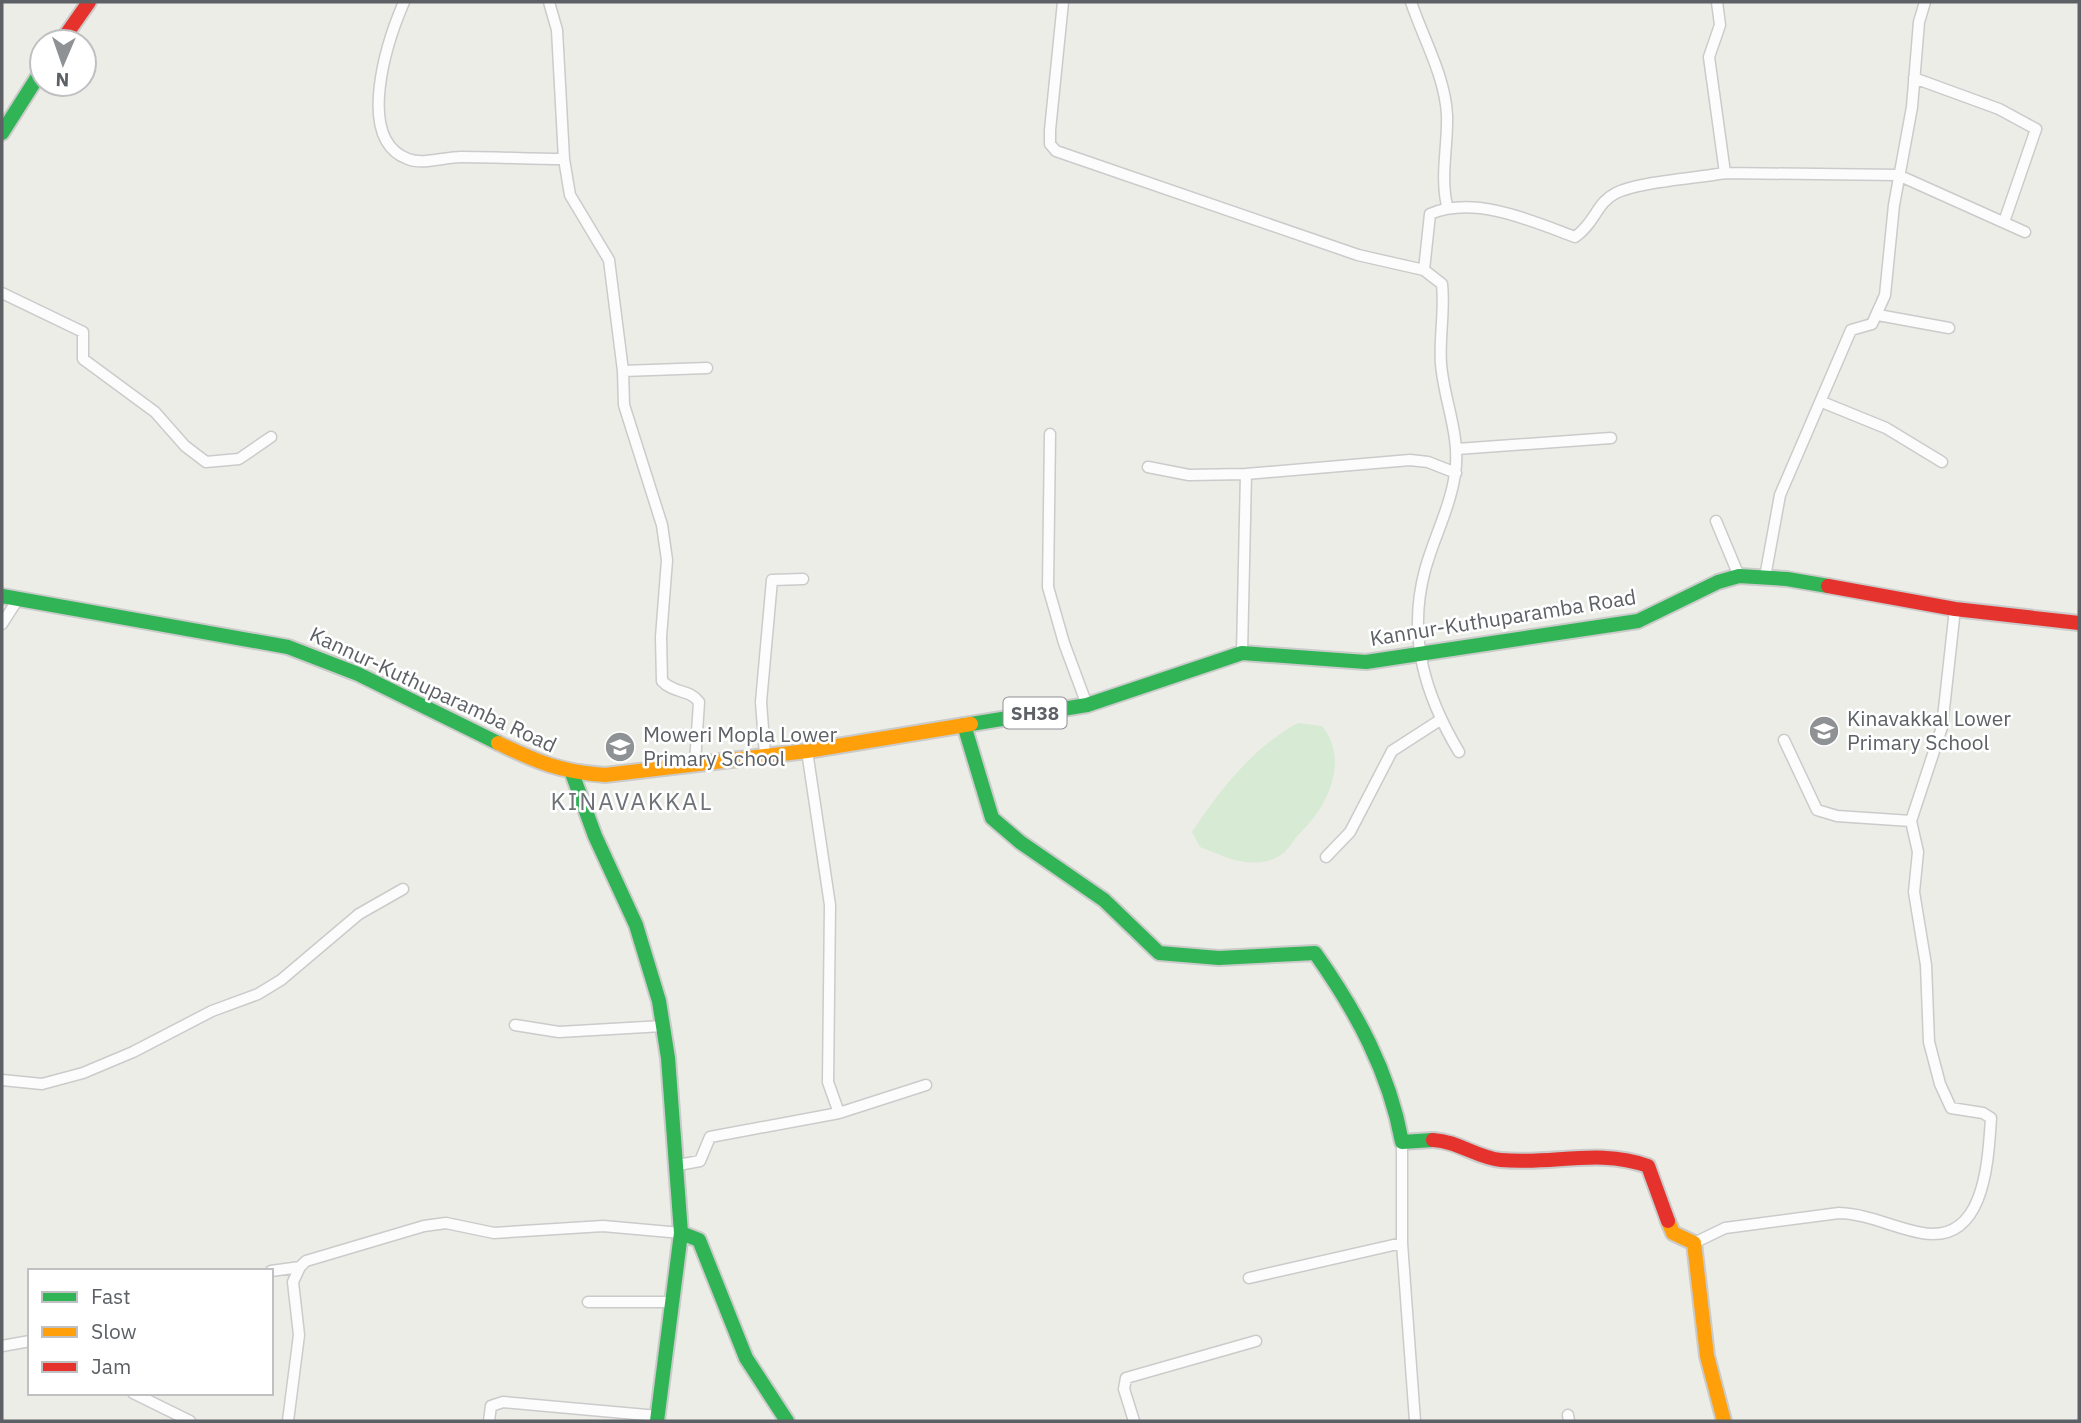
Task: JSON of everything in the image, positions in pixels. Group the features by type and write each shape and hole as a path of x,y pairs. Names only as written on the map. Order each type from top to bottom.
{"main road":[{"path":"71,28 89,2"},
{"path":"2,133 28,92"},
{"name":"Kannur-Kuthuparamba Road","path":"2,596 288,647 358,674 545,766 572,774 605,775 807,751 1087,705 1242,653 1366,662 1638,621 1718,582 1739,576 1765,577 1955,609 2079,624"},
{"path":"964,725 992,818 1020,842 1104,900 1159,953 1219,958 1315,953 1341,989 1389,1082 1397,1106 1402,1142 1446,1141 1479,1155 1501,1160 1631,1158 1648,1166 1673,1233 1694,1242 1707,1356 1724,1421"},
{"path":"572,774 595,836 636,925 663,1026 678,1165 681,1233 658,1418"},
{"path":"681,1233 699,1240 738,1342 772,1404 787,1421"}],"street":[{"path":"404,2 392,31 383,66 378,124 391,145 406,159 418,161 459,157 564,159"},
{"path":"549,2 557,30 564,159 570,194 609,260 623,371 624,405 662,524 667,560 662,681 671,690 695,696 699,702 695,763"},
{"path":"1063,2 1050,130 1050,144 1056,151 1358,255 1424,270 1442,284 1444,304 1441,364 1457,449 1456,473 1448,506 1425,571 1418,625 1418,656 1440,720 1458,752"},
{"path":"1411,2 1439,77 1447,114 1443,184 1447,206"},
{"path":"1717,2 1720,25 1709,57 1725,173"},
{"path":"1765,577 1780,495 1851,330 1872,324 1885,295 1898,175 1912,107 1919,22 1925,2"},
{"path":"1914,78 1999,110 2036,129 2017,192 2004,222"},
{"path":"1424,270 1430,214 1447,206 1475,207 1575,237 1590,226 1601,204 1615,193 1725,173 1898,175 2025,232"},
{"path":"2,293 83,332 82,359 155,412 186,446 206,462 239,459 271,437"},
{"path":"1878,315 1949,328"},
{"path":"623,371 708,368"},
{"path":"1822,402 1886,428 1942,463"},
{"path":"1050,434 1048,587 1064,643 1087,705"},
{"path":"1457,449 1611,438"},
{"path":"1148,467 1189,475 1246,474 1410,460 1428,462 1456,473"},
{"path":"1242,653 1246,474"},
{"path":"1716,521 1739,576"},
{"path":"765,755 761,702 772,580 803,579"},
{"path":"2,624 18,599"},
{"path":"1694,1242 1725,1228 1839,1213 1857,1214 1923,1233 1947,1234 1958,1230 1972,1210 1988,1169 1991,1118 1983,1113 1951,1108 1940,1084 1929,1042 1926,965 1914,892 1918,852 1911,821 1942,727 1955,609"},
{"path":"1326,857 1350,832 1392,751 1440,720"},
{"path":"1784,740 1817,810 1837,816 1911,821"},
{"path":"807,751 830,905 828,1082 839,1113"},
{"path":"2,1080 42,1084 83,1073 133,1052 212,1011 258,994 281,980 359,914 403,888"},
{"path":"514,1025 559,1032 663,1026"},
{"path":"697,1140 839,1113 926,1085"},
{"path":"678,1165 701,1161 709,1139"},
{"path":"1402,1142 1402,1243 1415,1421"},
{"path":"288,1421 299,1335 293,1282 306,1261 446,1223 494,1233 603,1226 681,1233"},
{"path":"1249,1278 1402,1243"},
{"path":"273,1271 300,1267"},
{"path":"589,1302 672,1302"},
{"path":"2,1346 28,1341"},
{"path":"1134,1421 1125,1389 1126,1378 1256,1341"},
{"path":"137,1395 190,1421"},
{"path":"489,1421 491,1406 503,1402 658,1418"}],"green space":[{"path":"1298,723 1322,726 1334,753 1332,781 1312,820 1284,853 1267,861 1241,861 1200,847 1192,832 1214,801 1238,771 1266,744"}],"traffic: fast":[{"path":"2,133 28,92"},
{"path":"971,724 1087,705 1242,653 1366,662 1638,621 1718,582 1739,576 1787,579 1828,586"},
{"path":"2,596 288,647 358,674 498,743"},
{"path":"964,725 992,818 1020,842 1104,900 1159,953 1219,958 1315,953 1344,997 1380,1066 1402,1142 1433,1140"},
{"path":"572,773 595,836 636,925 659,1001 668,1058 681,1233 657,1421"},
{"path":"681,1233 699,1240 746,1358 787,1421"}],"traffic: slow":[{"path":"498,743 550,765 605,775 807,751 971,724"},
{"path":"1668,1221 1673,1233 1694,1243 1707,1356 1724,1421"}],"traffic: jam":[{"path":"71,28 89,2"},
{"path":"1828,586 1955,609 2079,623"},
{"path":"1433,1140 1451,1143 1492,1159 1520,1161 1612,1158 1648,1166 1668,1221"}],"place":[{"name":"Kinavakkal Lower Primary School","path":"1824,731"},
{"name":"Moweri Mopla Lower Primary School","path":"620,747"}],"district":[{"name":"KINAVAKKAL","path":"632,802"}]}
